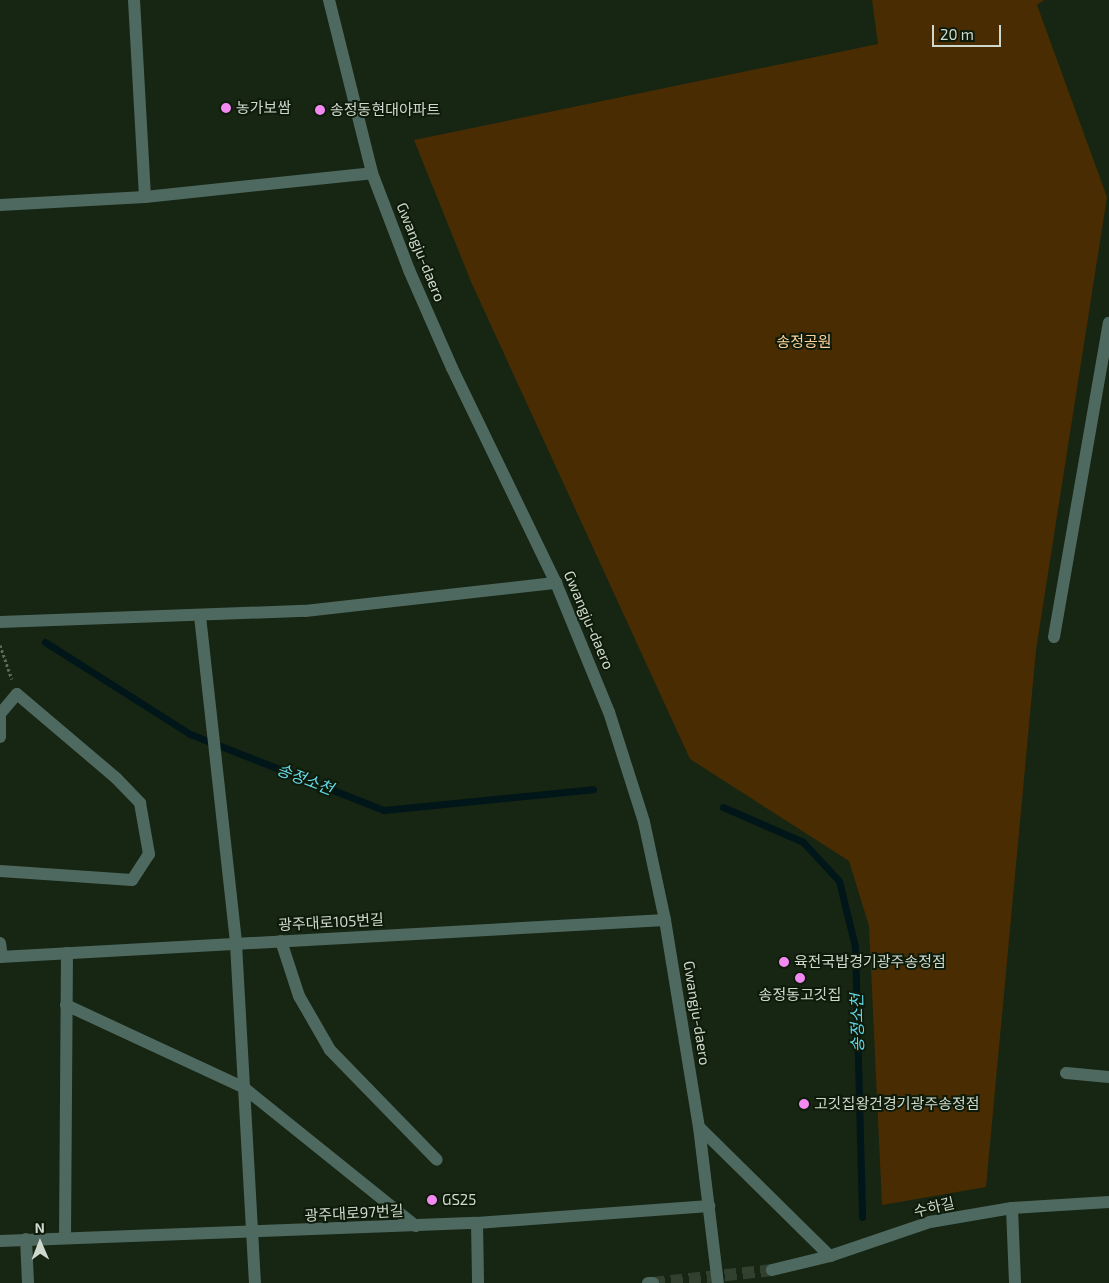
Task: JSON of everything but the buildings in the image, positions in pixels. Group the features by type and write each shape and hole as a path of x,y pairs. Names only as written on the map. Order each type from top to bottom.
{"street":[{"path":"134,0 145,196"},
{"name":"Gwangju-daero","path":"329,0 372,173 452,368 556,583 612,721 644,822 665,920 699,1127 718,1283"},
{"path":"0,205 145,196 372,173"},
{"path":"1054,637 1109,322"},
{"path":"0,622 305,611 556,583"},
{"path":"200,616 236,944 255,1283"},
{"path":"0,737 0,714 17,694 116,778 140,803 149,854 132,880 0,871"},
{"name":"광주대로105번길","path":"1,957 665,920"},
{"path":"281,941 300,996 330,1050 437,1160"},
{"path":"0,943 1,957"},
{"path":"65,1238 67,953"},
{"path":"66,1006 244,1087 416,1226"},
{"path":"1066,1073 1109,1077"},
{"path":"699,1127 830,1256"},
{"name":"수하길","path":"772,1270 830,1256 930,1222 1012,1208 1109,1202"},
{"name":"광주대로97번길","path":"0,1241 251,1234 477,1223 710,1206"},
{"path":"1012,1208 1015,1283"},
{"path":"477,1223 478,1283"},
{"path":"26,1239 28,1283"},
{"path":"648,1283 653,1283"}],"path":[{"path":"0,645 17,694"}],"green space":[{"name":"송정공원","path":"872,0 1044,0 1037,5 1107,197 1036,650 986,1187 882,1205 869,926 849,861 690,759 472,284 414,140 878,44"}],"waterway":[{"name":"송정소천","path":"45,642 190,734 384,810 593,789"},
{"name":"송정소천","path":"723,807 803,842 839,881 855,946 862,1217"}],"tunnel":[{"path":"653,1283 772,1270"}],"place":[{"name":"농가보쌈","path":"226,108"},
{"name":"송정동현대아파트","path":"320,110"},
{"name":"육전국밥경기광주송정점","path":"784,962"},
{"name":"송정동고깃집","path":"800,978"},
{"name":"고깃집왕건경기광주송정점","path":"804,1104"},
{"name":"GS25","path":"432,1200"}]}
